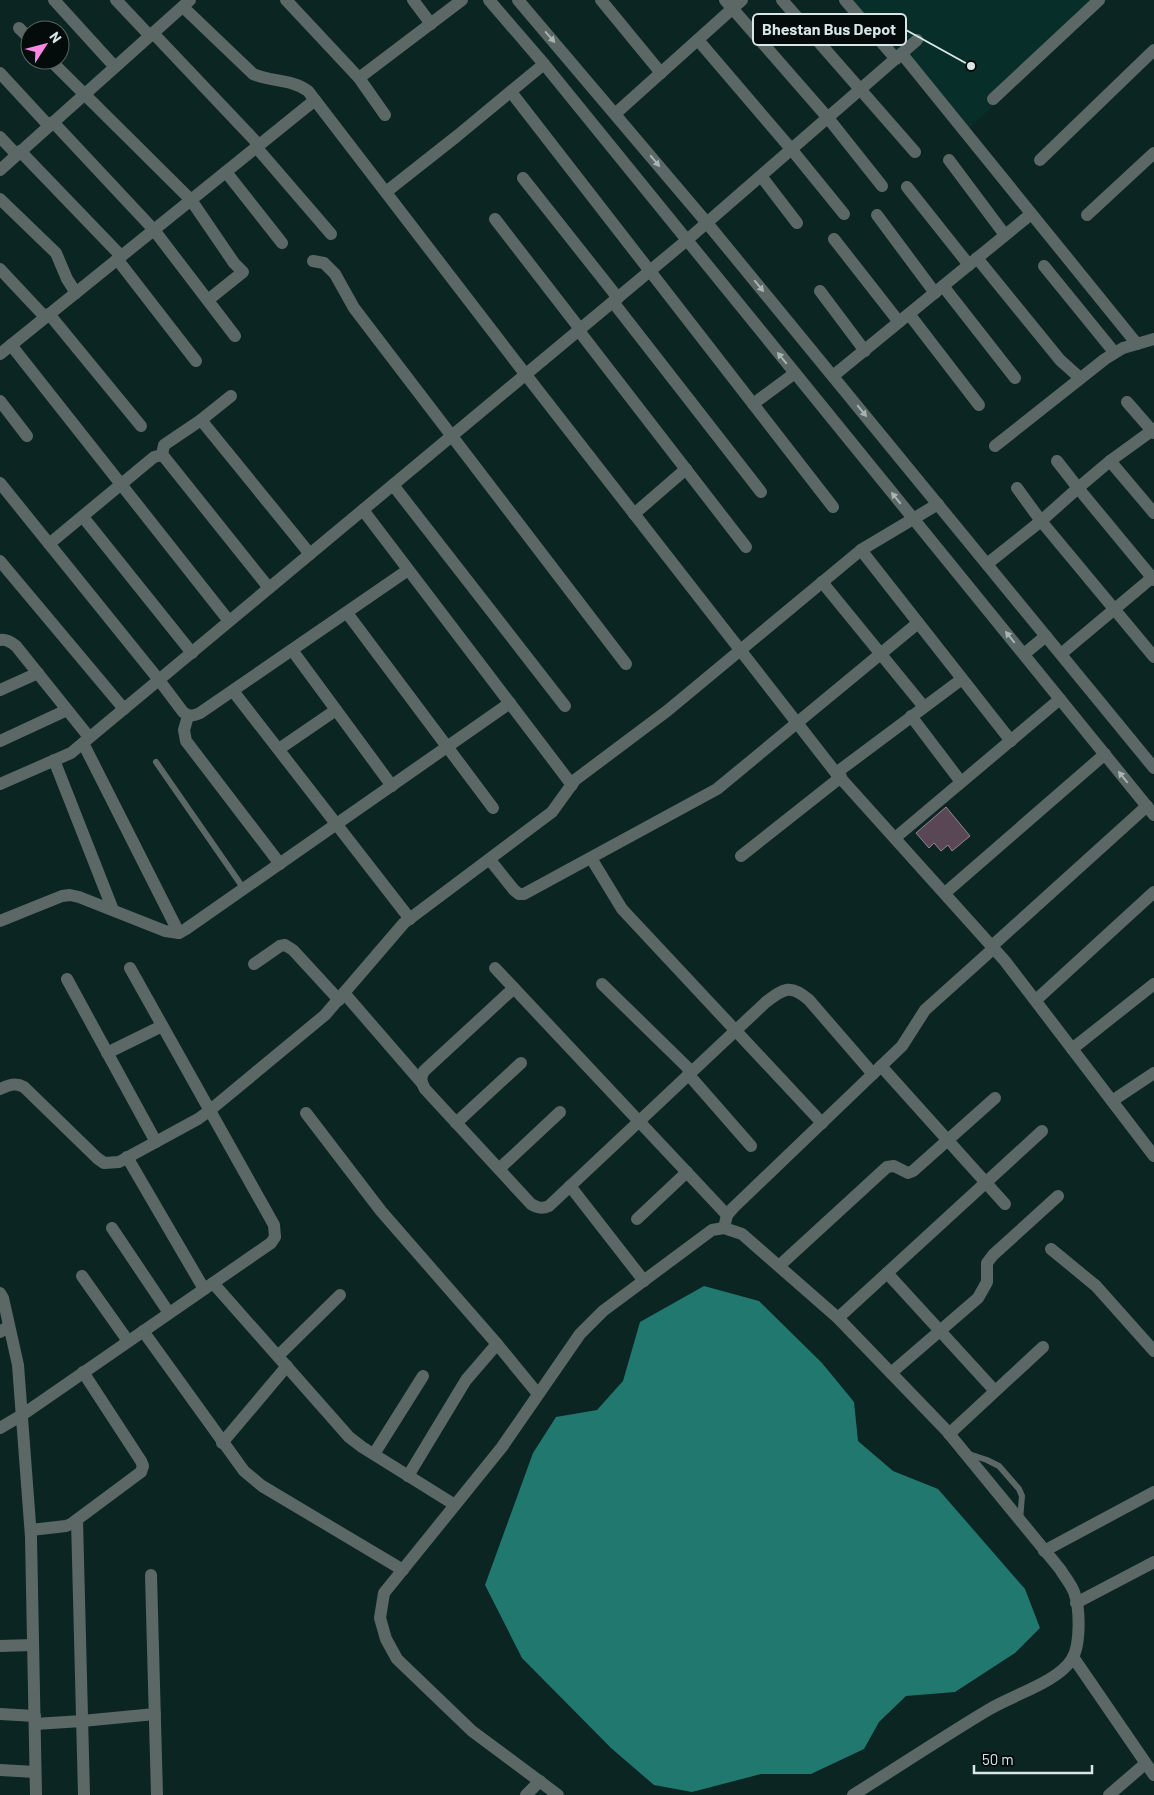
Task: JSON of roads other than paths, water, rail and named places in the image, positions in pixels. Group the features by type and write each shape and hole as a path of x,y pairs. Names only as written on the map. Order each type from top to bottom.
{"street":[{"path":"54,0 116,67"},
{"path":"116,0 258,146 331,234"},
{"path":"286,0 359,78 385,115"},
{"path":"413,0 431,24"},
{"path":"359,78 462,0"},
{"path":"489,0 544,64 1151,811 993,947 925,1010 902,1046 733,1208 725,1222 603,1311 580,1334 502,1447 384,1593 380,1618 386,1639 397,1659 472,1731 558,1795"},
{"path":"601,0 661,73"},
{"path":"782,0 915,152"},
{"path":"845,0 899,56 1137,344"},
{"path":"992,100 1100,0"},
{"path":"0,170 185,3 253,74 301,86 308,91 526,375 838,775 993,947 1036,1000 1154,1156"},
{"path":"526,3 615,114 707,223 1154,768"},
{"path":"615,114 698,40 733,3 882,186"},
{"path":"698,40 844,214"},
{"path":"0,784 70,753 650,272 917,40"},
{"path":"1040,160 1154,50"},
{"path":"386,192 544,64"},
{"path":"60,70 191,200 234,263 243,272 208,300"},
{"path":"0,73 154,230 235,336"},
{"path":"511,92 833,507"},
{"path":"0,354 315,100"},
{"path":"0,137 19,153 119,258 196,361"},
{"path":"1087,215 1154,153"},
{"path":"948,160 1005,236"},
{"path":"226,172 282,243"},
{"path":"761,176 797,223"},
{"path":"523,178 761,492"},
{"path":"907,187 1060,360 1080,378"},
{"path":"0,199 56,253 67,279 76,293"},
{"path":"833,376 1031,214"},
{"path":"877,215 1015,378"},
{"path":"495,219 746,547"},
{"path":"834,239 979,405"},
{"path":"313,261 324,264 334,274 354,308 626,664"},
{"path":"1044,266 1114,352"},
{"path":"0,268 47,316 141,426"},
{"path":"820,291 865,351"},
{"path":"995,446 1114,352 1154,340"},
{"path":"11,345 229,621"},
{"path":"753,404 795,373"},
{"path":"162,455 164,445 201,420 231,396"},
{"path":"0,401 27,436"},
{"path":"987,564 1042,521 1110,461 1153,431 1127,402"},
{"path":"201,420 310,554"},
{"path":"50,544 154,457 162,455"},
{"path":"162,455 269,588"},
{"path":"1057,461 1153,578 1114,608 1061,654"},
{"path":"1110,461 1154,513"},
{"path":"634,514 686,469"},
{"path":"0,483 188,716 195,716 200,713 408,570"},
{"path":"393,485 565,706"},
{"path":"1017,488 1154,658"},
{"path":"0,1089 11,1084 18,1084 24,1087 104,1163 119,1162 209,1111 325,1014 404,923 552,812 575,780 667,711 861,550 938,504"},
{"path":"363,510 572,785"},
{"path":"83,517 192,652"},
{"path":"861,550 1011,741"},
{"path":"0,561 124,709"},
{"path":"822,582 924,707"},
{"path":"346,613 493,808"},
{"path":"490,860 514,890 519,894 524,894 717,789 918,623"},
{"path":"1024,654 1046,636"},
{"path":"1,638 16,646 67,710 86,740 179,933"},
{"path":"292,650 392,786"},
{"path":"0,690 38,673"},
{"path":"741,856 911,716 962,678"},
{"path":"233,691 410,919"},
{"path":"895,838 1060,699"},
{"path":"0,921 62,896 70,895 166,931 179,933 510,703"},
{"path":"0,741 67,710"},
{"path":"279,749 336,710"},
{"path":"188,716 184,730 186,741 280,864"},
{"path":"911,716 961,782"},
{"path":"945,893 1105,754"},
{"path":"54,760 113,910"},
{"path":"591,858 622,909 822,1123"},
{"path":"1036,1000 1154,892"},
{"path":"254,964 280,946 285,945 293,950 342,996 498,1169 537,1208 549,1206 638,1120 775,995 784,990 793,989 810,1000 948,1141 1005,1204"},
{"path":"0,1428 22,1415 272,1243 275,1237 274,1225 130,968"},
{"path":"496,968 687,1172 725,1222 742,1234 838,1318 949,1434 1060,1569 1074,1592 1079,1613 1078,1634 1073,1657 1064,1669 990,1708 853,1795"},
{"path":"67,979 156,1142"},
{"path":"602,984 690,1072 751,1146"},
{"path":"1072,1049 1154,984"},
{"path":"422,1083 421,1076 424,1071 514,988"},
{"path":"107,1053 162,1026"},
{"path":"456,1123 521,1063"},
{"path":"1112,1101 1154,1074"},
{"path":"779,1266 887,1168 894,1166 910,1173 995,1098"},
{"path":"498,1169 560,1112"},
{"path":"306,1113 381,1211 538,1394"},
{"path":"838,1318 1042,1131"},
{"path":"128,1157 209,1286 282,1361 349,1437 455,1505"},
{"path":"637,1219 687,1172"},
{"path":"570,1186 644,1281"},
{"path":"891,1373 978,1298 987,1282 987,1263 993,1255 1058,1196"},
{"path":"112,1228 169,1313"},
{"path":"1051,1249 1096,1286 1154,1351"},
{"path":"887,1273 995,1391"},
{"path":"82,1276 128,1342"},
{"path":"0,1293 4,1329 18,1365 31,1530 36,1795"},
{"path":"222,1443 282,1361 340,1294"},
{"path":"143,1331 244,1471 258,1483 403,1570"},
{"path":"408,1476 466,1380 497,1344"},
{"path":"949,1434 1042,1347"},
{"path":"31,1530 66,1526 77,1520 141,1472 143,1466 83,1372"},
{"path":"374,1454 424,1376"},
{"path":"1044,1550 1154,1492"},
{"path":"77,1520 84,1795"},
{"path":"1076,1603 1154,1562"},
{"path":"151,1575 157,1795"},
{"path":"0,1646 33,1645"},
{"path":"1073,1657 1154,1775"},
{"path":"0,1714 35,1720 82,1721 155,1714"},
{"path":"1109,1795 1145,1764"},
{"path":"0,1770 35,1772"},
{"path":"526,1795 540,1782"}],"lane":[{"path":"156,762 244,889"},
{"path":"963,1452 987,1460 999,1466 1007,1474 1022,1496 1020,1521"}],"place":[{"name":"Bhestan Bus Depot","path":"971,66"}]}
